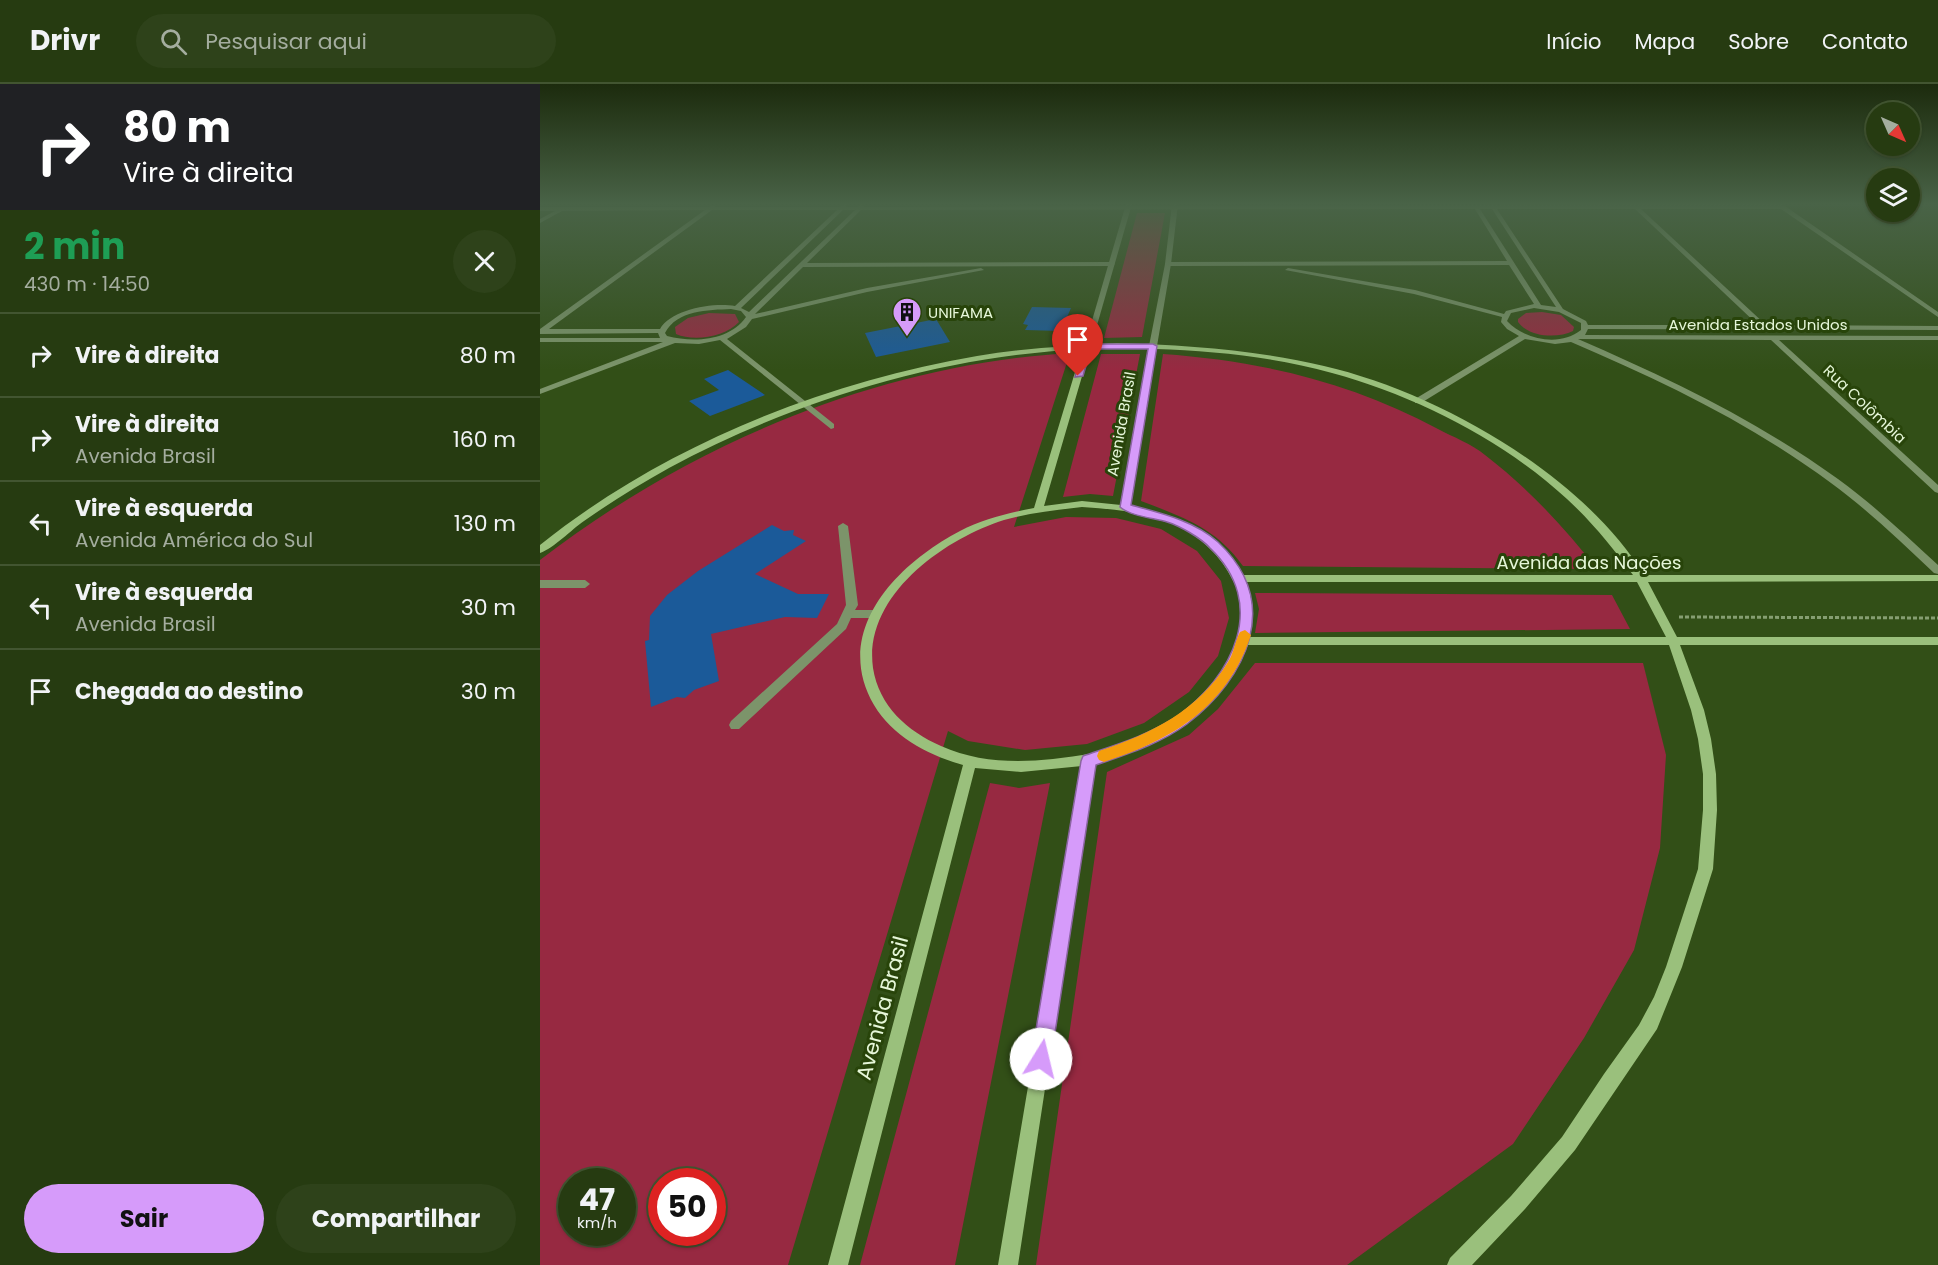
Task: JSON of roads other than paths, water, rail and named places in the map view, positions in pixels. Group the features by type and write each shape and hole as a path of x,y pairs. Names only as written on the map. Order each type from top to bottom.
{"main road":[{"path":"1038,509 1088,346"},
{"path":"540,550 604,502 666,465 747,427 804,404 865,383 928,368 1003,354 1088,346 1153,346 1219,350 1340,372 1418,401 1508,450 1562,489 1601,527 1642,580 1663,616 1673,642 1702,724 1710,788 1706,865 1685,936 1654,1016 1556,1160 1457,1265"},
{"name":"Avenida Brasil","path":"1125,507 1153,346"},
{"path":"1082,504 1125,507 1174,520 1214,545 1240,579 1247,603 1246,630 1236,661 1214,692 1181,721 1138,745 1089,761 1028,768 970,762 918,741 899,727 884,710 873,692 867,673 866,653 876,614 903,576 941,545 987,523 1038,509 1082,504"},
{"name":"Avenida das Nações","path":"1240,579 1938,578"},
{"path":"1243,641 1938,641"},
{"path":"1008,1265 1089,761"},
{"name":"Avenida Brasil","path":"838,1265 970,762"}],"street":[{"path":"541,331 641,259"},
{"path":"736,308 788,259"},
{"path":"540,340 702,341 720,337 743,327 750,316 810,259"},
{"path":"1088,346 1113,259"},
{"name":"Avenida Brasil","path":"1153,346 1169,259"},
{"path":"1508,259 1539,307"},
{"path":"1527,259 1561,310"},
{"path":"1691,259 1766,328"},
{"path":"1857,259 1938,315"},
{"path":"1168,264 1511,263"},
{"path":"662,331 669,322 689,313 715,308 736,308 750,316 923,280 1029,264"},
{"path":"804,265 1112,264"},
{"path":"1249,264 1415,292 1504,316"},
{"path":"1504,316 1514,309 1539,307 1561,310 1579,318 1586,327 1574,338 1670,382 1771,440 1867,506 1938,571"},
{"path":"1504,316 1507,327 1524,336"},
{"name":"Avenida Estados Unidos","path":"1586,327 1938,328"},
{"path":"541,331 662,331"},
{"path":"662,331 664,338 672,340"},
{"path":"1418,401 1524,336"},
{"name":"Avenida Estados Unidos","path":"1524,336 1552,341 1574,338 1938,338"},
{"path":"720,337 831,426"},
{"name":"Rua Colômbia","path":"1773,338 1938,490"},
{"path":"540,392 672,340"},
{"path":"735,725 842,626 850,615 852,605 843,526"},
{"path":"540,584 585,584"},
{"path":"850,615 876,614"}],"place":[{"name":"UNIFAMA","path":"907,338"}]}
